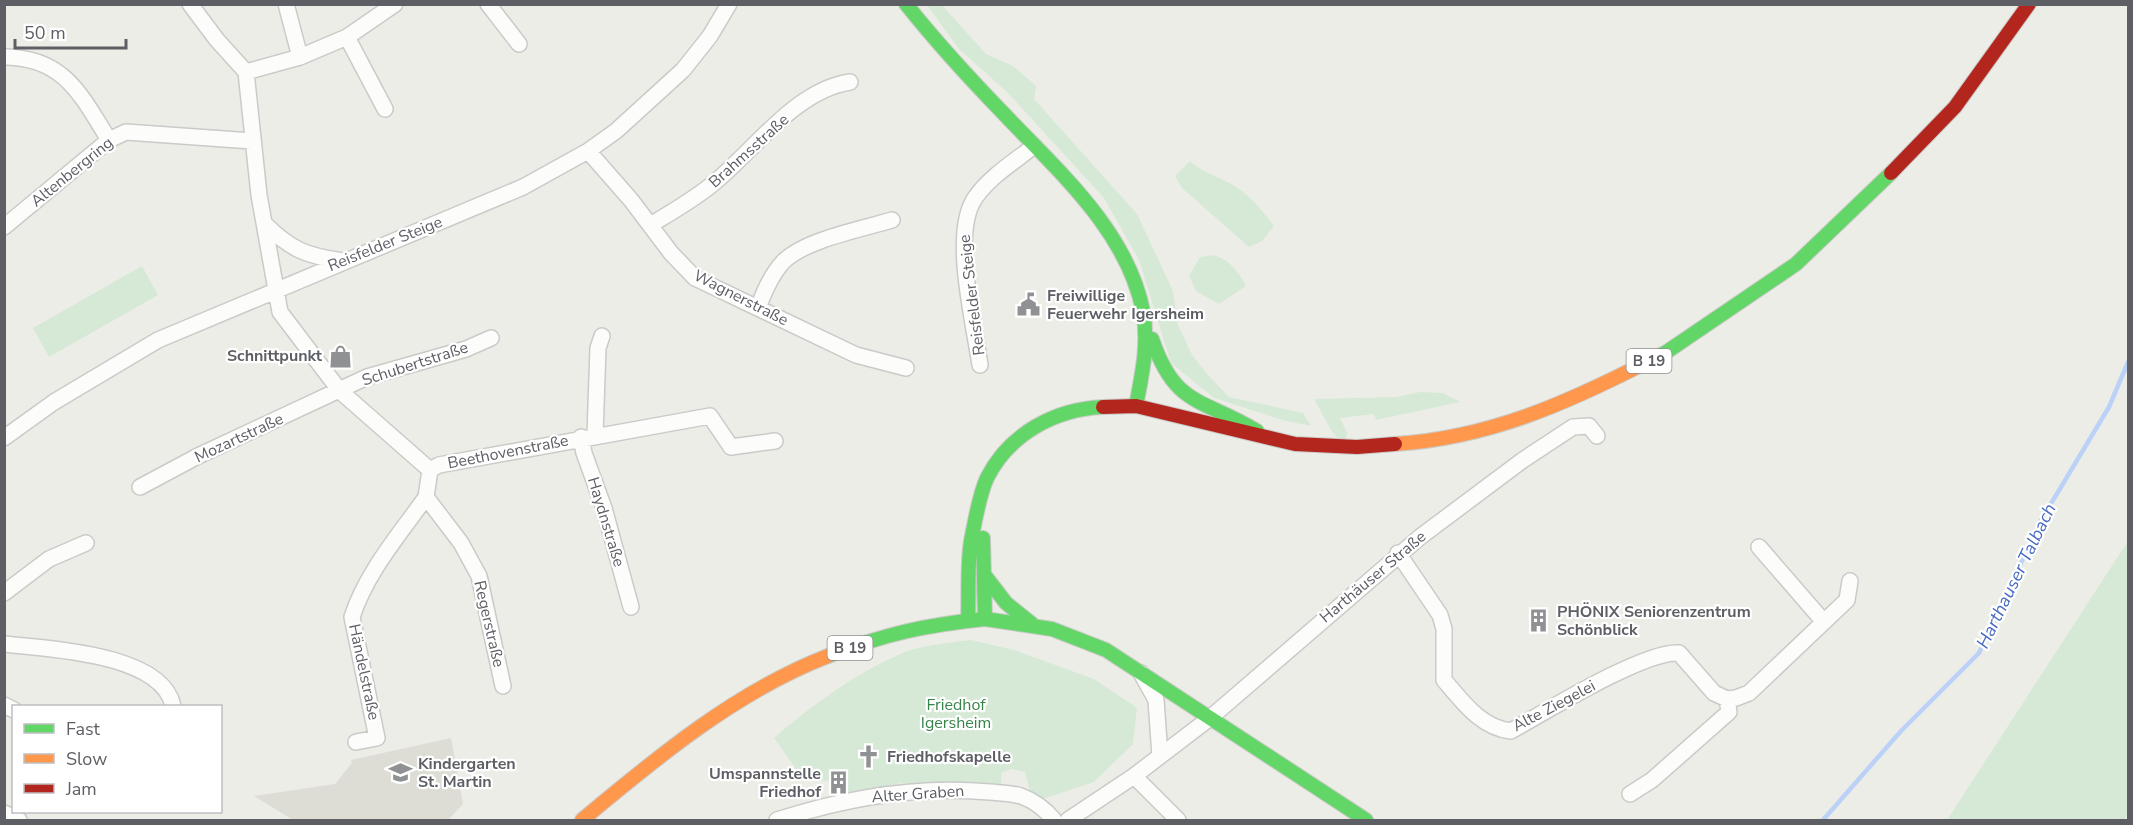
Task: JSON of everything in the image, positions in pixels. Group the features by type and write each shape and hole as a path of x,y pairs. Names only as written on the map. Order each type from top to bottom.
{"main road":[{"path":"906,4 943,49 1086,199 1121,248 1141,305 1146,344 1136,406"},
{"name":"B 19","path":"968,619 971,542 987,479 1023,434 1052,417 1082,408 1151,404 1295,444 1357,447 1414,443 1484,430 1570,401 1665,353 1796,264 1884,181 1955,107 2017,25 2029,4"},
{"path":"1141,305 1149,315 1158,370 1175,389 1240,420 1267,437"},
{"name":"B 19","path":"582,820 625,783 697,730 741,702 819,660 862,643 930,624 985,619 986,577 979,506"},
{"path":"986,577 1006,603 1032,624"},
{"path":"985,619 1032,624 1085,639 1137,666 1210,718 1366,820"}],"street":[{"path":"190,4 217,40 246,72 252,141 276,289"},
{"path":"286,4 300,57"},
{"path":"246,72 300,57 347,37 395,4"},
{"path":"488,4 519,44"},
{"name":"Reisfelder Steige","path":"4,438 54,402 158,340 523,187 588,151 624,124 683,70 710,36 729,4"},
{"path":"347,37 385,109"},
{"path":"4,57 28,58 51,66 88,106 109,140"},
{"name":"Brahmsstraße","path":"650,225 691,201 717,181 738,159 812,96 830,85 850,82"},
{"name":"Altenbergring","path":"4,227 109,140 126,132 252,141"},
{"name":"Reisfelder Steige","path":"980,365 964,250 964,229 975,198 1034,146"},
{"name":"Wagnerstraße","path":"588,151 671,253 695,278 856,355 906,368"},
{"path":"758,308 773,276 789,256 821,242 892,220"},
{"path":"265,224 285,244 316,257 343,261"},
{"name":"Beethovenstraße","path":"276,289 280,312 340,391 430,470 439,465 588,436 710,416 731,447 775,441"},
{"name":"Haydnstraße","path":"602,336 598,348 584,453 604,508 631,607"},
{"name":"Schubertstraße","path":"340,391 367,377 466,349 491,338"},
{"name":"Mozartstraße","path":"140,486 198,456 340,391"},
{"name":"Harthäuser Straße","path":"1068,820 1134,776 1210,718 1398,554 1506,472 1573,427 1589,426 1597,436"},
{"path":"426,497 430,470"},
{"name":"Regerstraße","path":"426,497 461,543 479,576 503,686"},
{"name":"Händelstraße","path":"356,742 377,738 352,617 357,600 373,573 426,497"},
{"path":"4,593 49,559 86,543"},
{"path":"1759,547 1824,622"},
{"name":"Alte Ziegelei","path":"1398,554 1440,615 1444,629 1444,680 1479,718 1496,730 1510,731 1607,678 1668,652 1679,653 1714,693 1726,699"},
{"path":"1630,794 1652,780 1729,712 1726,699 1749,693 1847,600 1850,581"},
{"path":"4,644 123,661 156,681 165,690 172,705"},
{"path":"1137,666 1156,700 1160,756"},
{"path":"1134,776 1178,820"},
{"name":"Alter Graben","path":"777,820 862,798 903,792 962,790 1020,795 1044,808 1054,820"},
{"path":"4,813 19,820"}],"shaded area":[{"name":"Kindergarten St. Martin","path":"451,738 463,804 448,820 293,820 254,796 335,784 352,763 351,760"}],"green space":[{"path":"927,5 942,5 986,54 1013,66 1036,86 1034,99 1137,214 1173,291 1178,325 1192,355 1209,376 1229,397 1303,413 1311,426 1286,421 1214,398 1171,363 1139,260 1104,198 1007,92 959,49"},
{"path":"1190,161 1236,187 1257,205 1274,226 1262,241 1249,247 1182,188 1175,176"},
{"path":"1214,255 1233,267 1246,286 1219,304 1196,291 1189,276 1200,257"},
{"path":"142,266 158,295 49,357 33,328"},
{"path":"1420,392 1443,393 1460,402 1376,420 1374,414 1340,418 1347,433 1344,447 1331,430 1314,399 1396,397"},
{"path":"2128,541 2128,814 2124,820 1947,820"},
{"name":"Friedhof Igersheim","path":"971,640 1014,650 1094,679 1137,708 1133,744 1094,782 1033,802 1025,772 1011,769 1001,773 1002,793 902,783 843,794 840,781 804,780 774,738 833,692 881,663 915,649"}],"waterway":[{"name":"Harthauser Talbach","path":"1823,820 1901,731 1979,653 2040,522 2109,407 2128,362"}],"traffic: fast":[{"path":"906,4 967,75 1089,205 1107,229 1122,255 1135,282 1145,323 1144,359 1136,406"},
{"path":"1647,362 1665,353 1796,264 1891,173"},
{"path":"1152,339 1170,377 1181,389 1192,398 1257,431"},
{"path":"968,619 971,541 982,492 996,462 1021,437 1035,427 1068,413 1103,407"},
{"path":"828,656 905,631 985,619 983,538"},
{"path":"986,577 1006,603 1032,624"},
{"path":"985,619 1052,629 1106,650 1366,820"}],"traffic: slow":[{"path":"1395,444 1462,435 1525,416 1586,392 1647,362"},
{"path":"582,820 668,750 730,707 794,671 828,656"}],"traffic: jam":[{"path":"1891,173 1955,107 2029,4"},
{"path":"1103,407 1136,406 1295,444 1357,447 1395,444"}],"place":[{"name":"Freiwillige Feuerwehr Igersheim","path":"1029,305"},
{"name":"Schnittpunkt","path":"340,356"},
{"name":"PHÖNIX Seniorenzentrum Schönblick","path":"1539,621"},
{"name":"Friedhofskapelle","path":"869,757"},
{"name":"Kindergarten St. Martin","path":"400,773"},
{"name":"Umspannstelle Friedhof","path":"839,783"}]}
